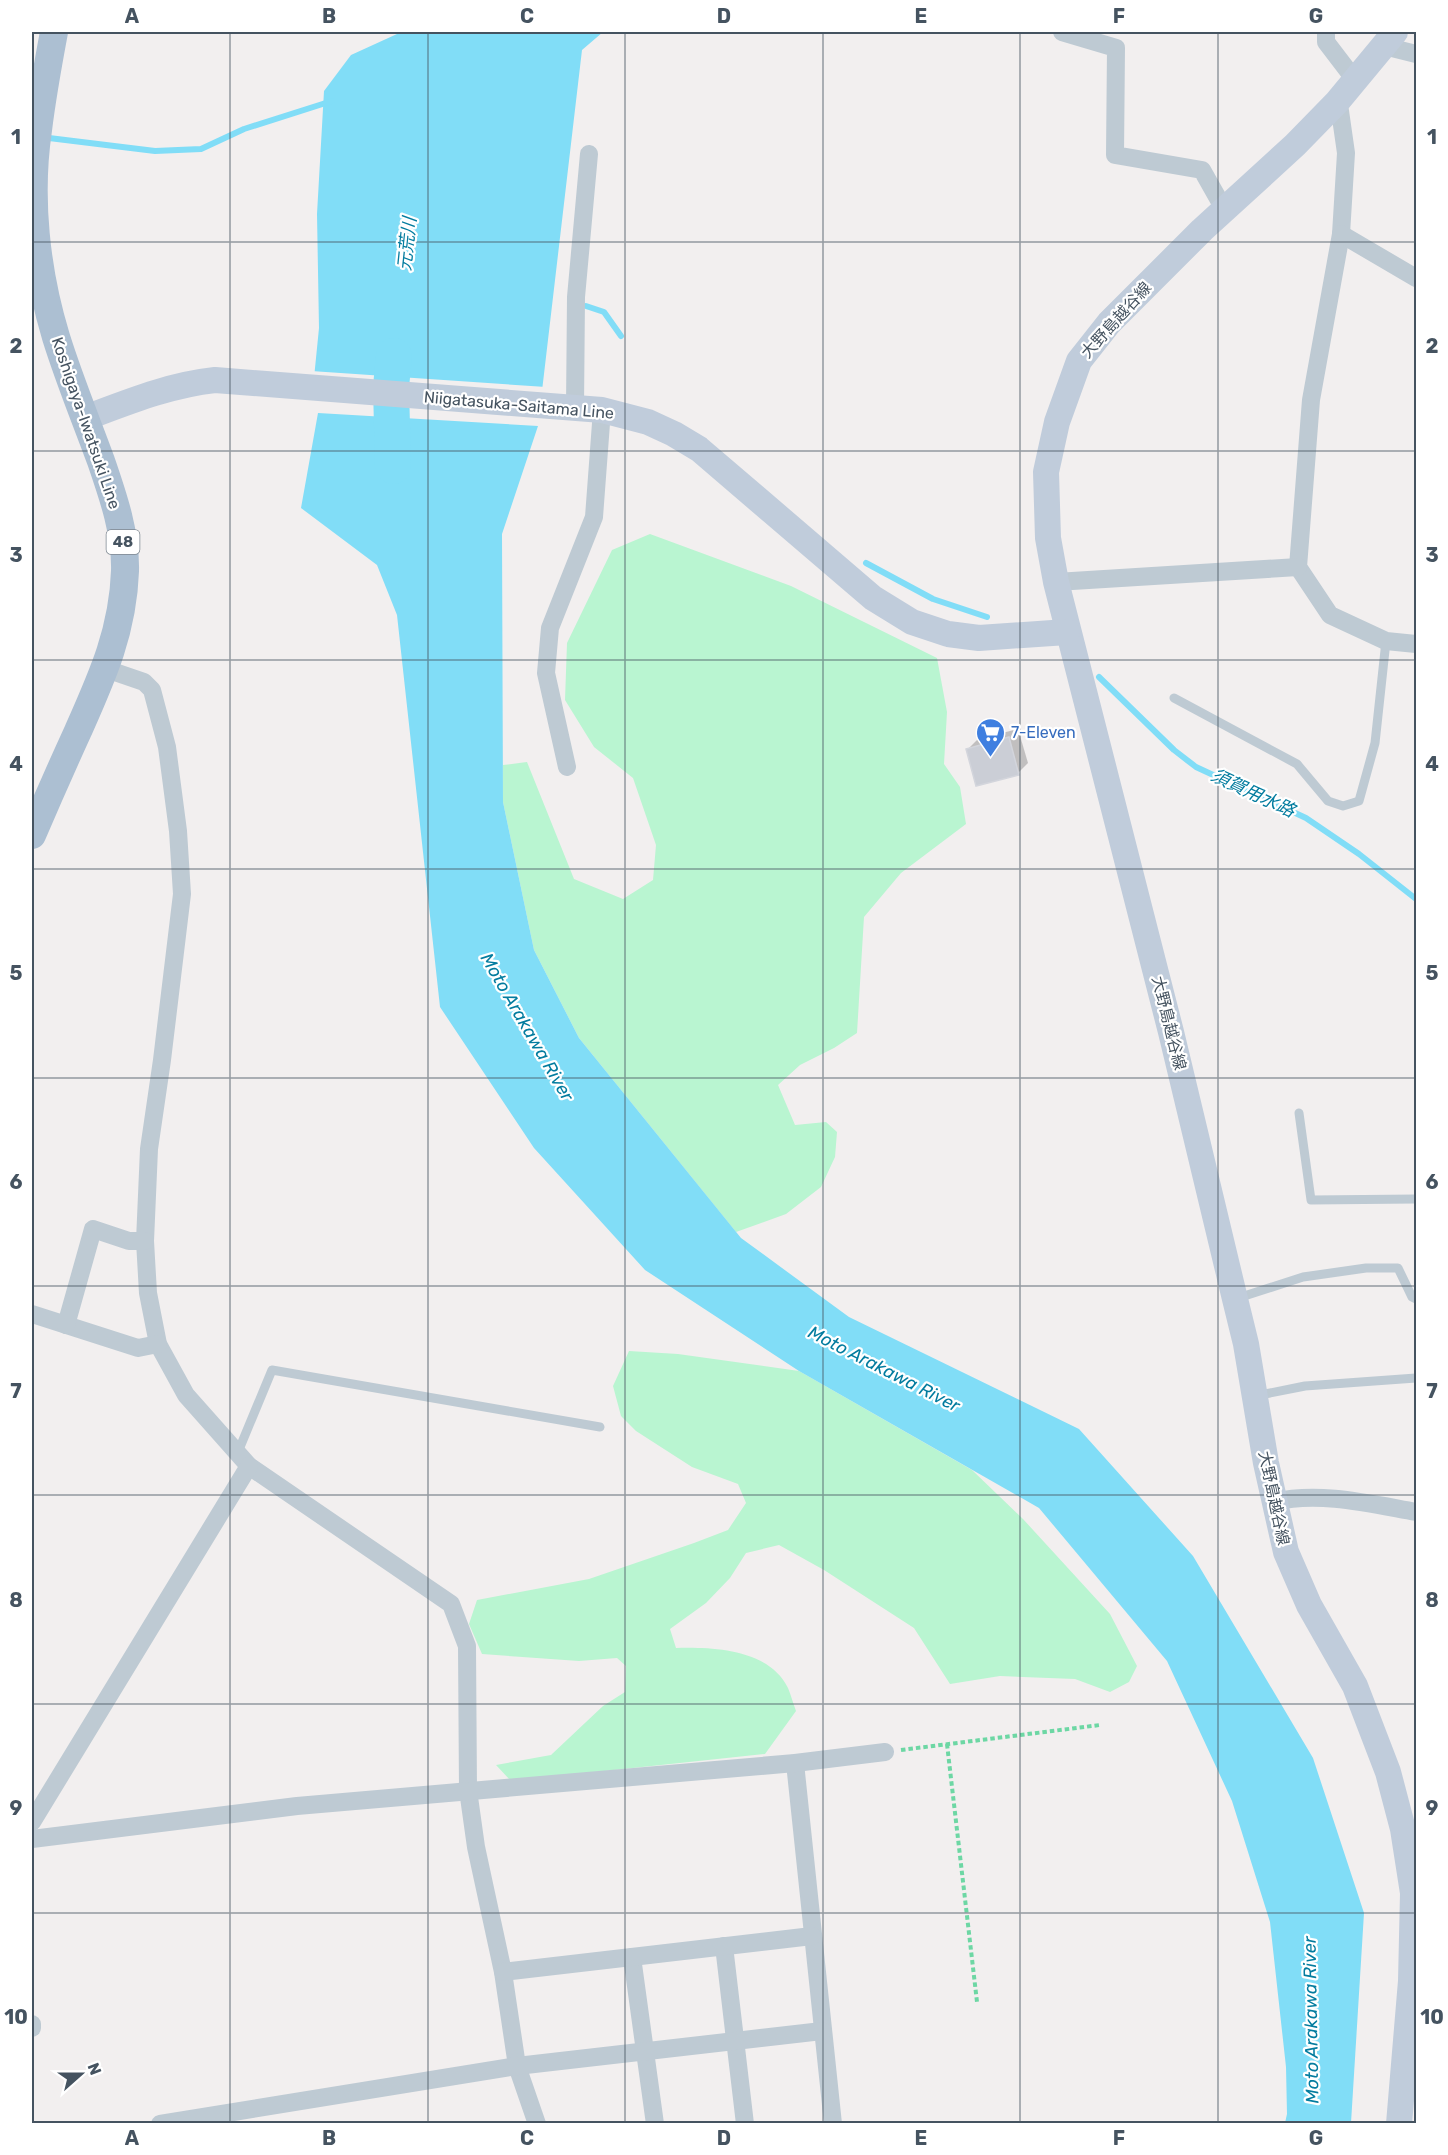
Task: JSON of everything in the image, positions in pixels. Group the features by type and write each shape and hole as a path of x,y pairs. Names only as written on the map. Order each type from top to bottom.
{"main road":[{"name":"Koshigaya-Iwatsuki Line","path":"32,835 106,669 117,636 123,602 125,569 122,533 113,495 42,285 36,234 34,184 37,132 54,32"},
{"name":"大野島越谷線","path":"1390,39 1336,102 1295,145 1224,209 1109,323 1079,361 1057,422 1046,472 1048,538 1067,632 1171,1032 1235,1299 1274,1502 1286,1552 1309,1605 1355,1686 1388,1772 1403,1829 1413,1893 1411,1974 1399,2124"},
{"name":"Niigatasuka-Saitama Line","path":"86,418 157,391 186,383 215,380 602,410 648,422 699,449 873,598 912,622 948,634 979,638 1067,632"}],"street":[{"path":"1062,32 1116,48 1115,155 1202,170 1224,209"},
{"path":"1326,32 1326,42 1355,80"},
{"path":"1390,39 1416,54"},
{"path":"1336,102 1340,111 1346,153 1341,234 1311,400 1298,567 1330,615 1386,640 1416,644"},
{"path":"568,407 589,154"},
{"path":"1341,234 1416,278"},
{"path":"567,767 546,673 550,628 594,517 602,410"},
{"path":"1056,582 1298,567"},
{"path":"106,669 144,682 152,690 167,747 178,831 182,894 149,1149 145,1241 148,1293 158,1344 186,1395 244,1459 451,1604 467,1646 468,1790 476,1847 503,1972 517,2066 537,2124"},
{"path":"66,1325 93,1229 129,1241 145,1241"},
{"path":"32,1314 138,1348 158,1344"},
{"path":"32,1822 244,1459"},
{"path":"1274,1502 1296,1497 1416,1512"},
{"path":"32,1839 297,1806 795,1763 885,1752"},
{"path":"795,1763 833,2124"},
{"path":"503,1972 812,1936"},
{"path":"724,1946 745,2124"},
{"path":"632,1957 655,2124"},
{"path":"160,2124 517,2066 822,2031"}],"lane":[{"path":"1174,698 1297,764 1328,801 1343,806 1359,801 1375,743 1386,640"},
{"path":"1299,1113 1311,1200 1416,1199"},
{"path":"1235,1299 1303,1277 1366,1268 1398,1268 1412,1297 1416,1299"},
{"path":"244,1459 272,1370 600,1427"},
{"path":"1255,1396 1305,1386 1416,1378"}],"path":[{"path":"885,1752 1100,1725"},
{"path":"947,1744 977,2002"}],"green space":[{"path":"650,534 791,586 937,658 947,712 944,764 960,787 966,824 901,873 864,917 857,1033 834,1048 800,1065 778,1085 795,1125 826,1122 837,1132 835,1157 821,1187 786,1214 736,1232 579,1038 534,950 503,802 503,765 527,762 574,879 623,899 653,880 656,845 633,778 594,747 565,700 567,643 612,550"},
{"path":"629,1351 678,1354 799,1371 972,1470 1023,1519 1110,1614 1137,1666 1129,1682 1110,1692 1075,1679 1000,1676 950,1684 914,1628 824,1570 779,1545 746,1553 730,1578 706,1603 670,1629 676,1648 706,1648 739,1653 768,1665 779,1675 788,1688 796,1711 765,1754 511,1781 496,1765 551,1755 603,1706 625,1692 626,1666 617,1658 579,1661 482,1654 469,1624 477,1600 589,1579 694,1543 728,1530 746,1503 738,1484 692,1467 636,1431 621,1416 613,1386"}],"water":[{"path":"399,32 603,32 582,50 542,391 314,378 319,328 317,214 324,91 351,55"},
{"name":"Moto Arakawa River","path":"318,413 538,426 502,534 503,802 534,950 579,1038 741,1238 849,1317 1079,1429 1193,1556 1313,1758 1364,1913 1351,2123 1285,2123 1287,2114 1286,2067 1270,1922 1232,1801 1167,1661 1039,1508 799,1371 645,1270 534,1148 440,1007 397,615 377,565 301,508"}],"pier":[{"path":"311,371 546,387 545,393 311,379"}],"building":[{"path":"1009,737 1019,775 976,786 966,749"}],"waterway":[{"path":"49,138 155,151 201,149 244,129 332,101"},
{"name":"須賀用水路","path":"586,306 604,312 621,336"},
{"name":"元荒川","path":"393,466 391,387 394,356"},
{"name":"須賀用水路","path":"866,563 933,599 987,617"},
{"name":"須賀用水路","path":"1099,677 1174,750 1196,767 1306,818 1359,854 1416,899"}],"place":[{"name":"7-Eleven","path":"990,758"}]}
